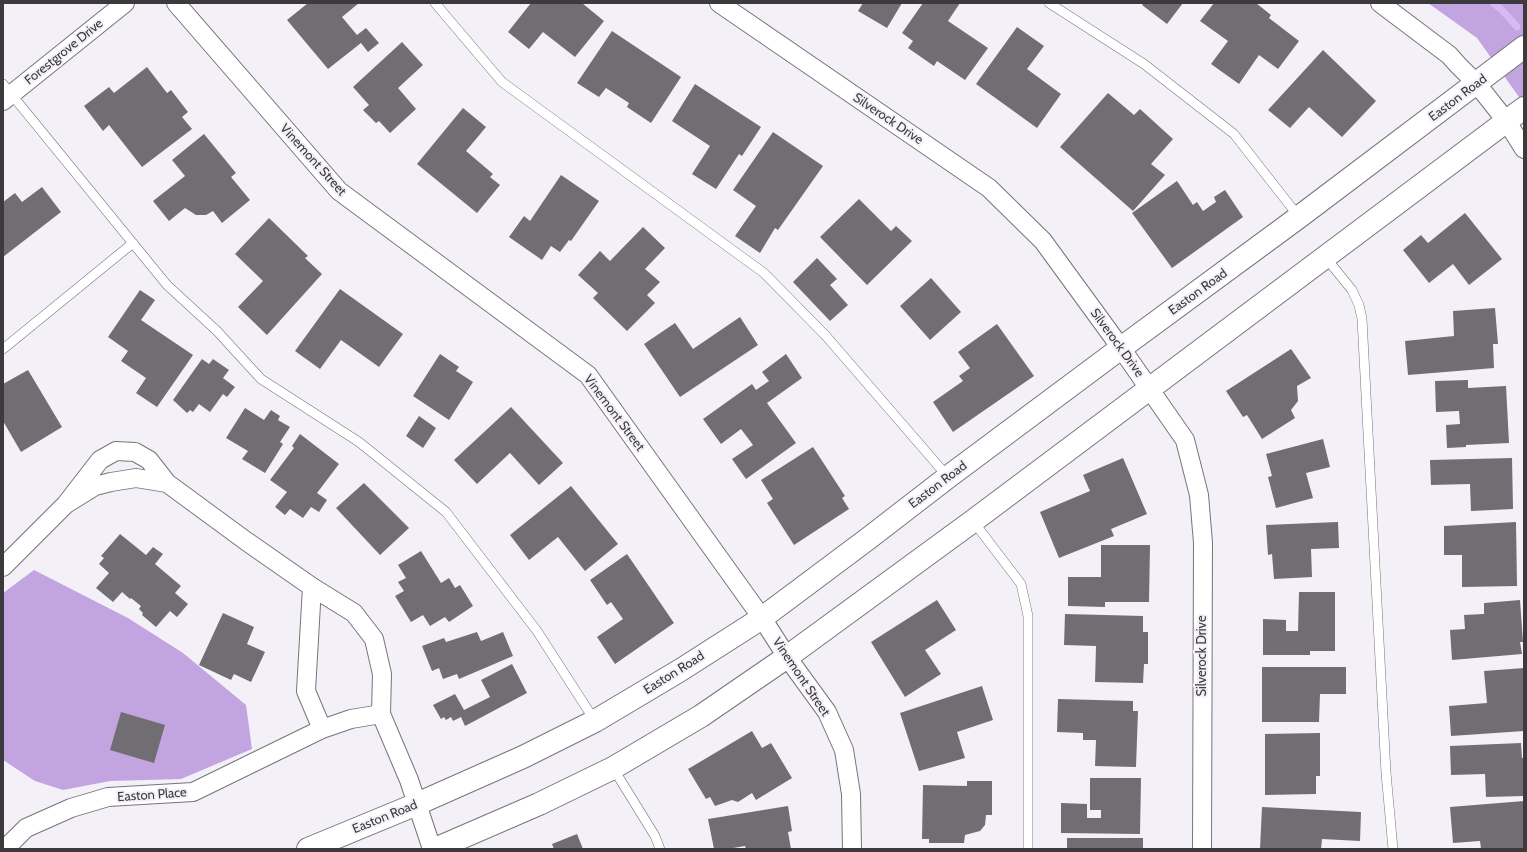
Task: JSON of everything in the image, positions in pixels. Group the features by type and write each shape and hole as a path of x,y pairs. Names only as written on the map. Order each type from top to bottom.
{"main road":[{"name":"Easton Road","path":"308,849 417,804 523,757 595,721 679,671 762,618 948,477 1477,84 1524,47"},
{"path":"433,849 539,804 613,768 701,716 787,657 973,521 1326,258 1524,108"}],"street":[{"name":"Forestgrove Drive","path":"6,93 125,3"},
{"name":"Vinemont Street","path":"176,3 339,191 398,237 588,376 762,618 787,657 827,712 844,750 851,794 852,849"},
{"name":"Silverock Drive","path":"719,3 989,188 1043,241 1122,348 1185,440 1199,495 1203,543 1202,849"},
{"path":"1380,3 1449,55 1477,84 1507,122 1524,150"},
{"path":"3,567 66,504 100,460 116,451 135,452 150,460 167,483 246,542 354,614 374,639 382,674 381,714 409,780 433,849"},
{"path":"66,504 95,486 111,482 136,478 167,483"},
{"path":"312,587 306,691 322,729"},
{"name":"Easton Place","path":"6,849 26,828 71,808 108,797 193,792 322,729 352,719 381,714"}],"lane":[{"path":"436,3 502,82 764,273 826,336 948,477"},
{"path":"1049,3 1144,64 1234,134 1299,217"},
{"path":"6,93 168,285 217,331 261,379 359,442 446,512 537,631 595,721"},
{"path":"3,349 133,244"},
{"path":"1326,258 1352,290 1359,305 1362,319 1386,773 1394,849"},
{"path":"973,521 1021,584 1028,616 1028,849"},
{"path":"613,768 655,836 660,849"}],"shaded area":[{"path":"1428,3 1524,3 1524,104 1477,38"},
{"path":"34,570 128,618 183,653 246,705 252,749 181,779 110,781 63,790 35,781 3,760 3,593"}],"building":[{"path":"308,3 359,3 342,17 357,35 366,28 379,43 368,52 361,43 328,69 287,20"},
{"path":"531,3 582,3 604,21 575,57 543,32 529,49 508,32"},
{"path":"863,3 902,3 887,28 858,11"},
{"path":"923,3 960,3 948,21 988,48 965,80 937,61 934,66 908,48 913,41 902,33"},
{"path":"1144,3 1183,3 1167,24 1142,5"},
{"path":"1214,3 1256,3 1271,15 1269,18 1299,41 1278,69 1259,55 1239,84 1211,64 1228,41 1200,21"},
{"path":"1017,27 1044,46 1027,69 1061,94 1037,128 976,84"},
{"path":"612,31 681,77 651,123 627,107 629,103 606,88 599,97 577,83"},
{"path":"402,42 423,65 398,88 416,109 390,133 379,121 376,123 363,110 369,105 353,87"},
{"path":"1323,50 1376,101 1342,137 1309,107 1290,128 1268,110"},
{"path":"147,67 167,93 171,90 188,112 182,117 192,129 142,167 109,125 103,131 84,106 109,87 114,93"},
{"path":"695,84 761,127 742,156 739,154 716,189 692,174 710,146 672,121"},
{"path":"1108,93 1134,115 1140,109 1173,139 1151,164 1165,175 1133,211 1060,147"},
{"path":"463,108 486,127 466,151 493,174 490,177 500,185 477,213 417,164"},
{"path":"773,132 823,166 778,230 775,228 760,253 735,236 756,206 733,190"},
{"path":"204,134 236,173 231,177 250,200 222,223 213,211 206,215 196,215 185,208 169,221 153,201 185,176 172,160"},
{"path":"561,175 599,201 571,241 569,240 560,252 551,246 542,260 509,237 524,216 530,221"},
{"path":"1177,181 1193,205 1197,202 1203,211 1216,202 1214,197 1225,190 1243,217 1172,268 1132,213"},
{"path":"42,187 61,212 3,257 3,202 15,193 22,202"},
{"path":"859,199 891,231 896,226 912,241 867,285 820,237"},
{"path":"1465,213 1502,259 1469,285 1453,264 1429,283 1403,250 1421,235 1428,243"},
{"path":"269,218 308,256 305,258 322,274 267,335 238,307 263,281 235,254"},
{"path":"643,227 665,248 645,269 660,282 647,295 655,303 627,331 593,298 598,293 578,275 600,251 610,261"},
{"path":"817,258 837,279 830,285 848,305 830,321 793,282"},
{"path":"931,278 961,312 930,340 900,306"},
{"path":"340,289 403,334 379,367 341,340 320,369 295,351"},
{"path":"140,290 155,300 141,320 193,355 157,407 136,393 146,378 121,361 128,351 108,337"},
{"path":"1495,308 1498,344 1493,344 1494,368 1408,375 1405,341 1454,336 1453,311"},
{"path":"740,317 758,345 680,397 644,344 675,323 693,349"},
{"path":"997,324 1034,376 953,432 933,402 963,381 959,376 970,368 958,352"},
{"path":"1291,349 1311,378 1297,386 1298,401 1291,410 1295,418 1262,439 1247,415 1243,417 1226,391"},
{"path":"440,354 459,367 456,371 473,382 449,420 413,396"},
{"path":"786,354 802,378 767,403 796,443 746,479 732,459 753,445 741,429 721,444 703,419 752,384 756,390 769,381 762,372"},
{"path":"202,359 209,364 213,359 229,370 223,378 235,387 227,397 223,394 210,412 199,404 193,412 190,410 187,413 173,400"},
{"path":"28,370 62,427 21,452 3,421 3,384"},
{"path":"1468,380 1468,388 1506,386 1509,443 1466,445 1466,447 1447,448 1446,425 1460,424 1459,411 1436,412 1435,381"},
{"path":"511,407 563,463 539,485 510,453 477,484 454,460"},
{"path":"245,408 264,420 271,410 280,416 278,420 290,427 280,442 283,444 265,473 242,459 248,451 226,438"},
{"path":"419,416 436,428 423,448 406,436"},
{"path":"300,434 339,464 317,493 327,500 319,512 311,507 303,518 290,509 285,515 275,507 287,492 270,480 294,448 292,446"},
{"path":"1323,439 1330,467 1306,473 1313,498 1276,508 1268,477 1272,476 1266,454"},
{"path":"813,447 845,496 842,498 849,509 794,545 767,503 773,499 761,480"},
{"path":"1123,458 1147,514 1111,529 1114,536 1059,558 1040,512 1090,491 1083,475"},
{"path":"1512,458 1513,509 1471,511 1470,484 1431,485 1430,460"},
{"path":"364,483 409,528 380,555 336,508"},
{"path":"571,486 618,544 585,571 558,537 529,560 510,535"},
{"path":"1338,522 1339,548 1311,549 1312,577 1274,579 1272,554 1268,555 1266,525"},
{"path":"1516,522 1517,586 1462,587 1462,555 1444,555 1444,526"},
{"path":"120,534 146,555 153,547 163,554 155,564 181,586 175,593 188,604 177,617 170,611 156,627 142,615 143,613 139,609 141,606 122,592 113,602 96,588 109,573 99,564 104,558 101,556"},
{"path":"1101,545 1150,545 1149,602 1105,602 1105,607 1068,606 1068,577 1101,577"},
{"path":"421,551 441,583 449,578 455,588 460,585 473,606 449,622 445,617 430,626 423,615 411,622 395,596 404,591 398,582 406,578 398,565"},
{"path":"627,554 674,623 615,664 597,637 623,619 611,602 607,605 590,580"},
{"path":"1299,592 1335,592 1335,651 1310,651 1310,655 1263,655 1263,619 1286,620 1286,631 1298,631"},
{"path":"937,600 956,630 925,650 941,674 905,697 871,642"},
{"path":"1520,600 1523,642 1520,642 1522,654 1452,660 1450,630 1465,629 1464,615 1484,614 1484,603"},
{"path":"223,613 254,627 247,644 265,652 251,682 234,674 231,680 199,665"},
{"path":"1065,614 1143,616 1143,632 1148,632 1148,664 1144,664 1143,683 1095,682 1096,646 1064,645"},
{"path":"477,632 481,641 503,632 513,656 459,679 457,674 443,679 439,668 432,671 422,646 444,638 446,642"},
{"path":"512,664 527,693 465,726 461,717 453,721 451,717 446,720 444,717 441,719 433,705 455,694 464,710 490,697 481,680"},
{"path":"1262,667 1346,667 1346,694 1320,694 1319,722 1262,722"},
{"path":"1524,668 1524,731 1451,736 1449,706 1487,703 1484,671"},
{"path":"982,686 993,720 957,732 965,758 919,771 900,713"},
{"path":"1058,699 1133,701 1133,711 1138,711 1136,767 1095,766 1096,740 1083,740 1083,733 1057,732"},
{"path":"121,712 165,725 154,763 110,750"},
{"path":"752,731 762,748 771,743 792,778 756,800 752,793 738,802 732,800 715,806 710,797 706,799 688,769"},
{"path":"1320,733 1320,776 1316,776 1316,794 1265,795 1265,734"},
{"path":"1521,743 1522,758 1524,758 1524,796 1486,797 1485,774 1451,775 1450,746"},
{"path":"1090,778 1141,778 1140,834 1061,833 1061,803 1087,804 1087,818 1101,818 1101,810 1090,810"},
{"path":"967,781 992,781 992,815 986,815 985,825 980,831 965,835 964,843 929,843 929,839 922,839 923,785 967,786"},
{"path":"1524,801 1524,849 1481,849 1480,841 1453,843 1450,807"},
{"path":"788,806 792,831 788,832 791,849 746,849 745,846 727,849 714,849 708,819"},
{"path":"1262,807 1361,812 1360,841 1322,839 1321,849 1260,849"},
{"path":"577,834 583,849 554,849 552,844"},
{"path":"1067,838 1143,838 1143,849 1067,849"}],"waterway":[{"path":"1493,3 1502,10 1517,27"}]}
